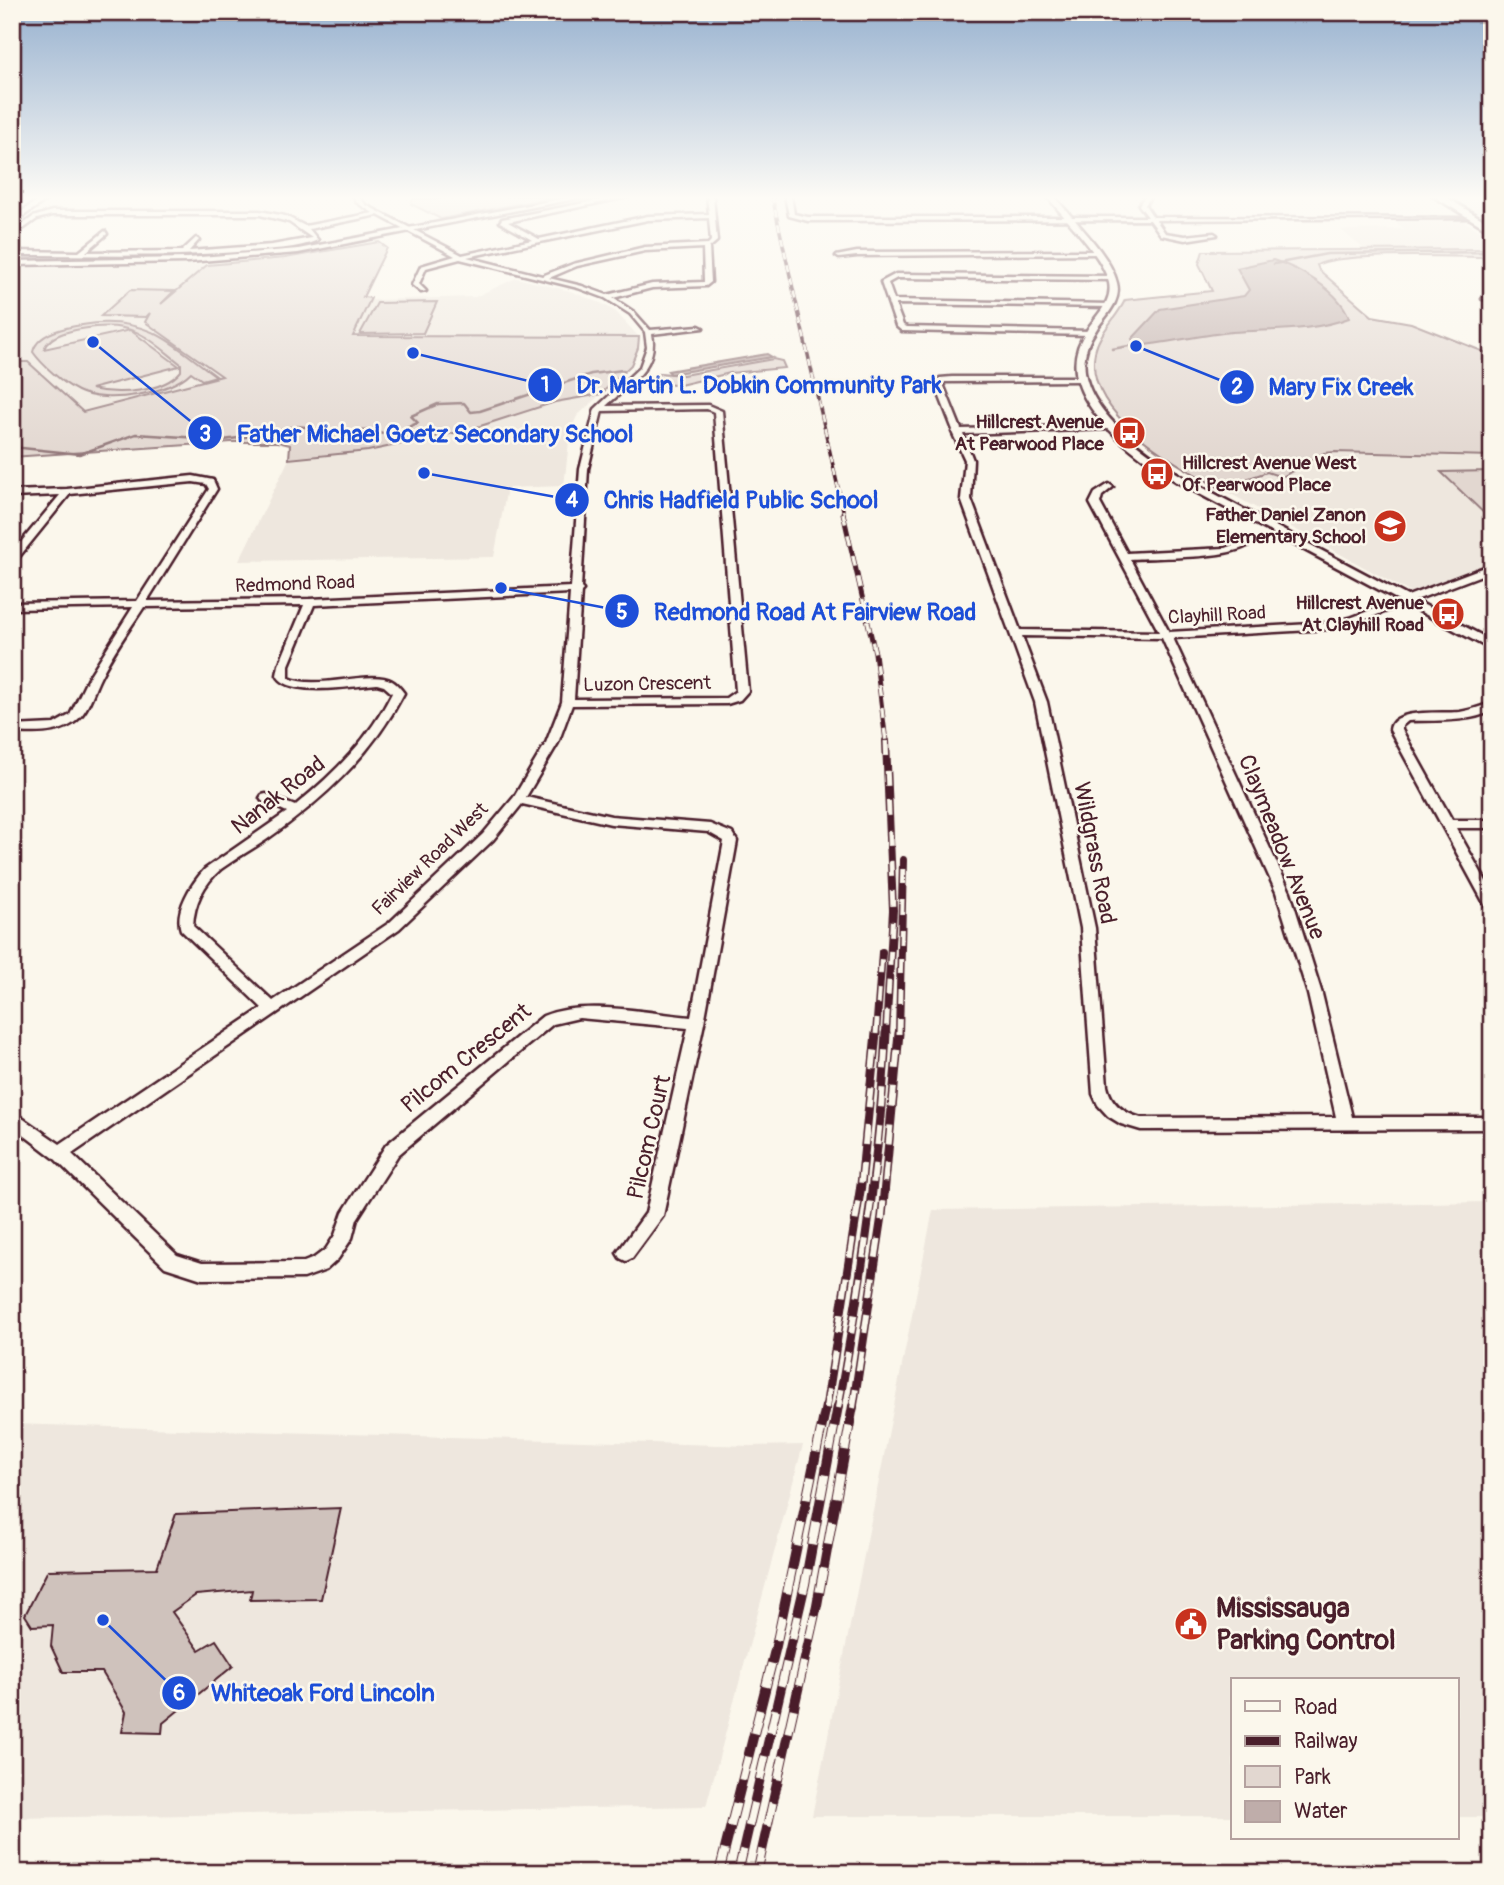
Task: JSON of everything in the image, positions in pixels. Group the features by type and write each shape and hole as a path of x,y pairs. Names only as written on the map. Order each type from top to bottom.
{"street":[{"path":"415,284 423,292"},
{"path":"562,284 607,297 632,313 648,332 651,347 643,368 599,409"},
{"path":"607,297 652,286 706,284"},
{"path":"885,284 900,326 912,330 1088,333"},
{"path":"1113,284 1109,305 1088,333 1080,359 1082,379 1093,403 1111,427 1140,453 1181,480 1492,646"},
{"path":"892,302 1109,305"},
{"path":"648,332 699,328"},
{"name":"Wildgrass Road","path":"1082,379 943,380 939,384 969,460 966,499 1041,702 1088,928 1098,1086 1103,1100 1121,1117 1141,1124 1492,1123"},
{"name":"Luzon Crescent","path":"568,702 727,701 736,698 742,691 718,411 708,407 599,409"},
{"name":"Fairview Road West","path":"60,1153 394,926 488,837 519,799 552,743 568,702 578,590 584,469 599,409"},
{"path":"956,432 1111,427"},
{"path":"12,494 67,492 193,479 210,482 213,488 94,678 84,706 63,727 47,730 12,729"},
{"name":"Claymeadow Avenue","path":"1110,487 1098,495 1095,503 1166,635 1283,892 1315,994 1345,1123"},
{"path":"12,560 67,492"},
{"path":"1122,556 1225,551 1241,547 1248,542"},
{"name":"Clayhill Road","path":"1017,633 1166,635 1329,626 1353,621 1492,567"},
{"name":"Redmond Road","path":"12,606 310,602 578,590"},
{"name":"Nanak Road","path":"271,1008 186,927 186,916 206,875 298,811 337,778 370,739 398,693 388,683 377,681 306,685 292,684 285,680 282,674 284,665 310,602"},
{"path":"1492,706 1482,711 1450,716 1405,718 1396,725 1397,734 1492,905"},
{"path":"266,798 298,811"},
{"path":"519,799 611,820 710,828 727,836 731,841 697,1023"},
{"path":"1446,824 1492,824"},
{"name":"Pilcom Crescent","path":"12,1117 60,1153 171,1261 202,1271 304,1270 320,1264 332,1254 343,1238 349,1217 392,1150 548,1020 560,1014 579,1012 697,1023"},
{"name":"Pilcom Court","path":"626,1252 654,1216 697,1023"}],"shaded area":[{"path":"12,284 185,284 152,312 222,376 83,412 28,362 12,362"},
{"path":"503,284 541,284 570,291 616,312 639,337 352,336 370,300 475,297"},
{"path":"601,394 577,416 570,432 564,486 507,488 494,557 239,561 289,459 368,451 468,430 555,402"},
{"name":"Father Daniel Zanon Elementary School","path":"1324,453 1492,456 1492,564 1411,593 1220,488 1267,472 1282,477"},
{"path":"1492,1202 1492,1817 1458,1817 1458,1678 1231,1678 1231,1816 812,1816 933,1210"},
{"path":"12,1424 751,1446 803,1445 706,1806 12,1818"}],"green space":[{"path":"185,284 369,284 363,297 371,298 353,336 639,337 631,365 601,394 555,402 468,430 368,451 289,459 290,445 278,442 232,442 12,457 12,362 28,362 83,412 222,376 145,322 150,313 146,317 101,316 130,290 174,291 161,304"},
{"path":"1209,284 1335,284 1372,316 1411,323 1492,355 1492,456 1324,453 1282,477 1267,472 1220,488 1180,466 1136,434 1103,396 1095,374 1095,352 1104,332 1125,300 1212,291"},
{"path":"437,302 423,333 360,334 377,303"},
{"path":"98,323 134,326 162,337 216,376 202,380 191,372 168,386 120,397 90,395 78,391 54,374 33,352 36,344 43,338 70,327","holes":["110,326 130,330 44,349 52,339 66,332","130,330 152,341 181,364 181,371 163,384 151,388 126,392 91,389 179,366"]},
{"path":"773,359 782,361 785,368 730,373 680,385 644,384 660,373 683,375"},
{"path":"1492,471 1490,519 1441,472"}],"water":[{"path":"1246,284 1320,284 1337,299 1349,318 1306,328 1232,332 1136,346 1132,339 1160,309 1244,296 1249,290"},
{"path":"767,354 772,357 671,374 668,371"}],"building":[{"path":"341,1508 321,1599 250,1600 252,1590 196,1595 172,1612 199,1650 216,1640 233,1666 163,1723 162,1733 122,1732 126,1712 102,1672 63,1672 51,1646 53,1625 32,1626 25,1615 48,1570 157,1568 176,1514"}],"waterway":[{"path":"1112,349 1140,344"},
{"path":"12,447 80,454 136,434 200,438 202,442 294,427 308,428 323,434 369,430 377,431 377,434 395,432 418,423 411,416 438,404 464,403 471,412 480,411 591,374 623,370"}],"railway":[{"path":"792,284 844,514"},
{"path":"843,513 875,653 886,742"},
{"path":"886,741 893,910 886,1034"},
{"path":"899,1034 903,860"},
{"path":"876,1034 882,952"},
{"path":"826,1408 861,1185 876,1033"},
{"path":"838,1408 868,1221 886,1033"},
{"path":"853,1408 882,1216 899,1033"},
{"path":"719,1873 776,1646 826,1406"},
{"path":"738,1873 805,1584 838,1406"},
{"path":"757,1873 817,1605 853,1406"}],"place":[{"name":"Father Michael Goetz Secondary School","path":"93,342"},
{"name":"Mary Fix Creek","path":"1136,346"},
{"name":"Dr. Martin L. Dobkin Community Park","path":"413,353"},
{"name":"Hillcrest Avenue At Pearwood Place","path":"1129,433"},
{"name":"Chris Hadfield Public School","path":"424,473"},
{"name":"Hillcrest Avenue West Of Pearwood Place","path":"1157,474"},
{"name":"Father Daniel Zanon Elementary School","path":"1390,526"},
{"name":"Redmond Road At Fairview Road","path":"501,588"},
{"name":"Hillcrest Avenue At Clayhill Road","path":"1448,614"},
{"name":"Whiteoak Ford Lincoln","path":"103,1620"},
{"name":"Mississauga Parking Control","path":"1191,1624"}]}
